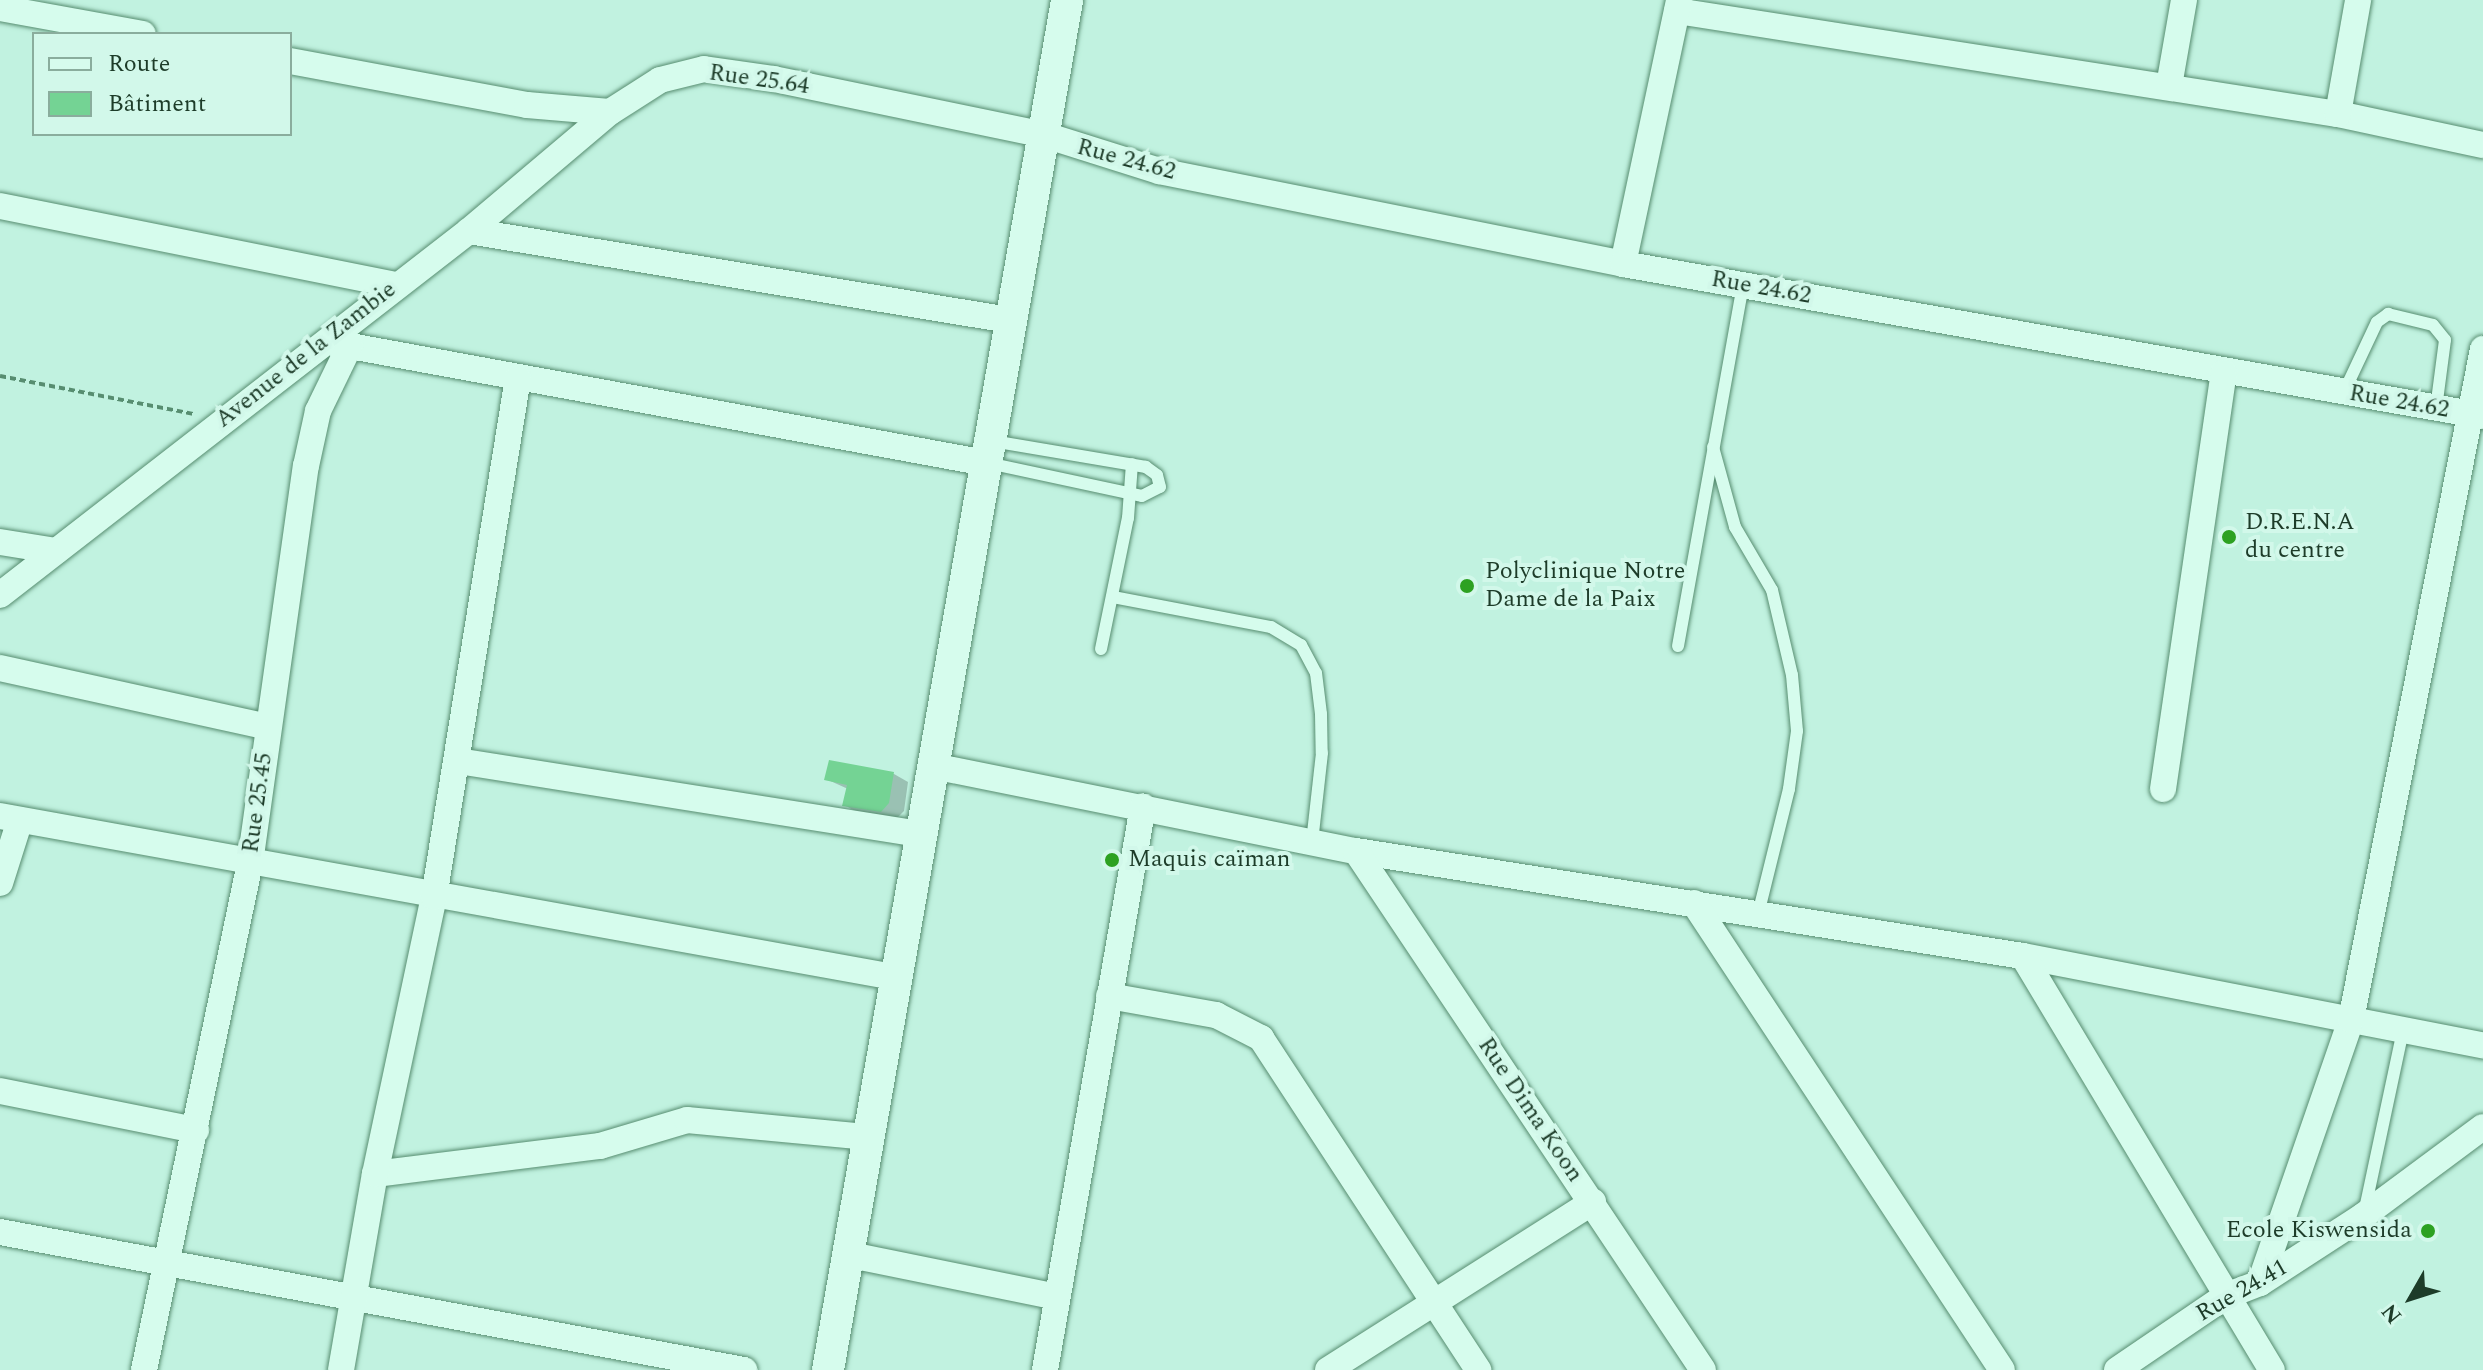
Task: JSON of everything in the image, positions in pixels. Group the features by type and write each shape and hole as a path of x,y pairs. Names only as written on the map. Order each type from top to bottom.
{"street":[{"path":"828,1370 851,1255 894,977 1067,0"},
{"path":"2169,86 2184,0"},
{"path":"2338,114 2358,0"},
{"path":"1623,264 1678,6 2338,114 2483,145"},
{"path":"0,8 132,32"},
{"path":"292,61 527,105 610,112"},
{"name":"Rue 25.64","path":"610,112 660,80 704,69 774,79 1045,135"},
{"name":"Avenue de la Zambie","path":"0,595 394,285 469,231 610,112"},
{"name":"Rue 24.62","path":"1045,135 1159,171 1623,264 2477,415"},
{"path":"0,206 394,285"},
{"path":"469,231 1009,320"},
{"path":"322,342 518,378 987,452"},
{"name":"Rue 25.45","path":"144,1370 250,863 309,452 318,411 350,345"},
{"path":"2260,1283 2351,1020 2477,415 2483,349"},
{"path":"2163,789 2224,372"},
{"path":"341,1370 375,1174 434,897 518,378"},
{"path":"0,542 56,551"},
{"path":"0,668 268,727"},
{"path":"458,761 920,834"},
{"path":"933,766 1356,851 2023,956 2483,1045"},
{"path":"1050,1366 1057,1297 1143,806"},
{"path":"0,883 10,818 434,897 894,977"},
{"name":"Rue Dima Koon","path":"1356,851 1703,1370"},
{"path":"1694,903 2002,1370"},
{"path":"2023,956 2272,1370"},
{"path":"1109,996 1216,1015 1261,1038 1478,1370"},
{"path":"0,1091 196,1130"},
{"path":"375,1174 600,1146 687,1120 868,1137"},
{"name":"Rue 24.41","path":"2117,1370 2226,1296 2260,1283 2363,1216 2483,1127"},
{"path":"1328,1370 1433,1300 1593,1202"},
{"path":"0,1232 354,1298 625,1359 744,1370"},
{"path":"851,1255 1057,1297"}],"lane":[{"path":"1678,646 1743,284"},
{"path":"2344,392 2377,322 2388,314 2433,325 2445,340 2436,408"},
{"path":"1713,447 1735,527 1772,590 1796,717 1789,789 1758,914"},
{"path":"987,452 1132,464 1157,475 1160,487 1154,494 1130,493 987,452"},
{"path":"1101,649 1113,597 1132,464"},
{"path":"1113,597 1271,627 1301,645 1316,673 1321,714 1322,753 1312,842"},
{"path":"2363,1216 2403,1030"}],"path":[{"path":"0,376 224,419"}],"building":[{"path":"829,760 894,772 889,803 881,812 842,806 847,785 824,780"}],"place":[{"name":"D.R.E.N.A du centre","path":"2229,537"},
{"name":"Polyclinique Notre Dame de la Paix","path":"1467,586"},
{"name":"Maquis caïman","path":"1112,860"},
{"name":"Ecole Kiswensida","path":"2428,1231"}]}
